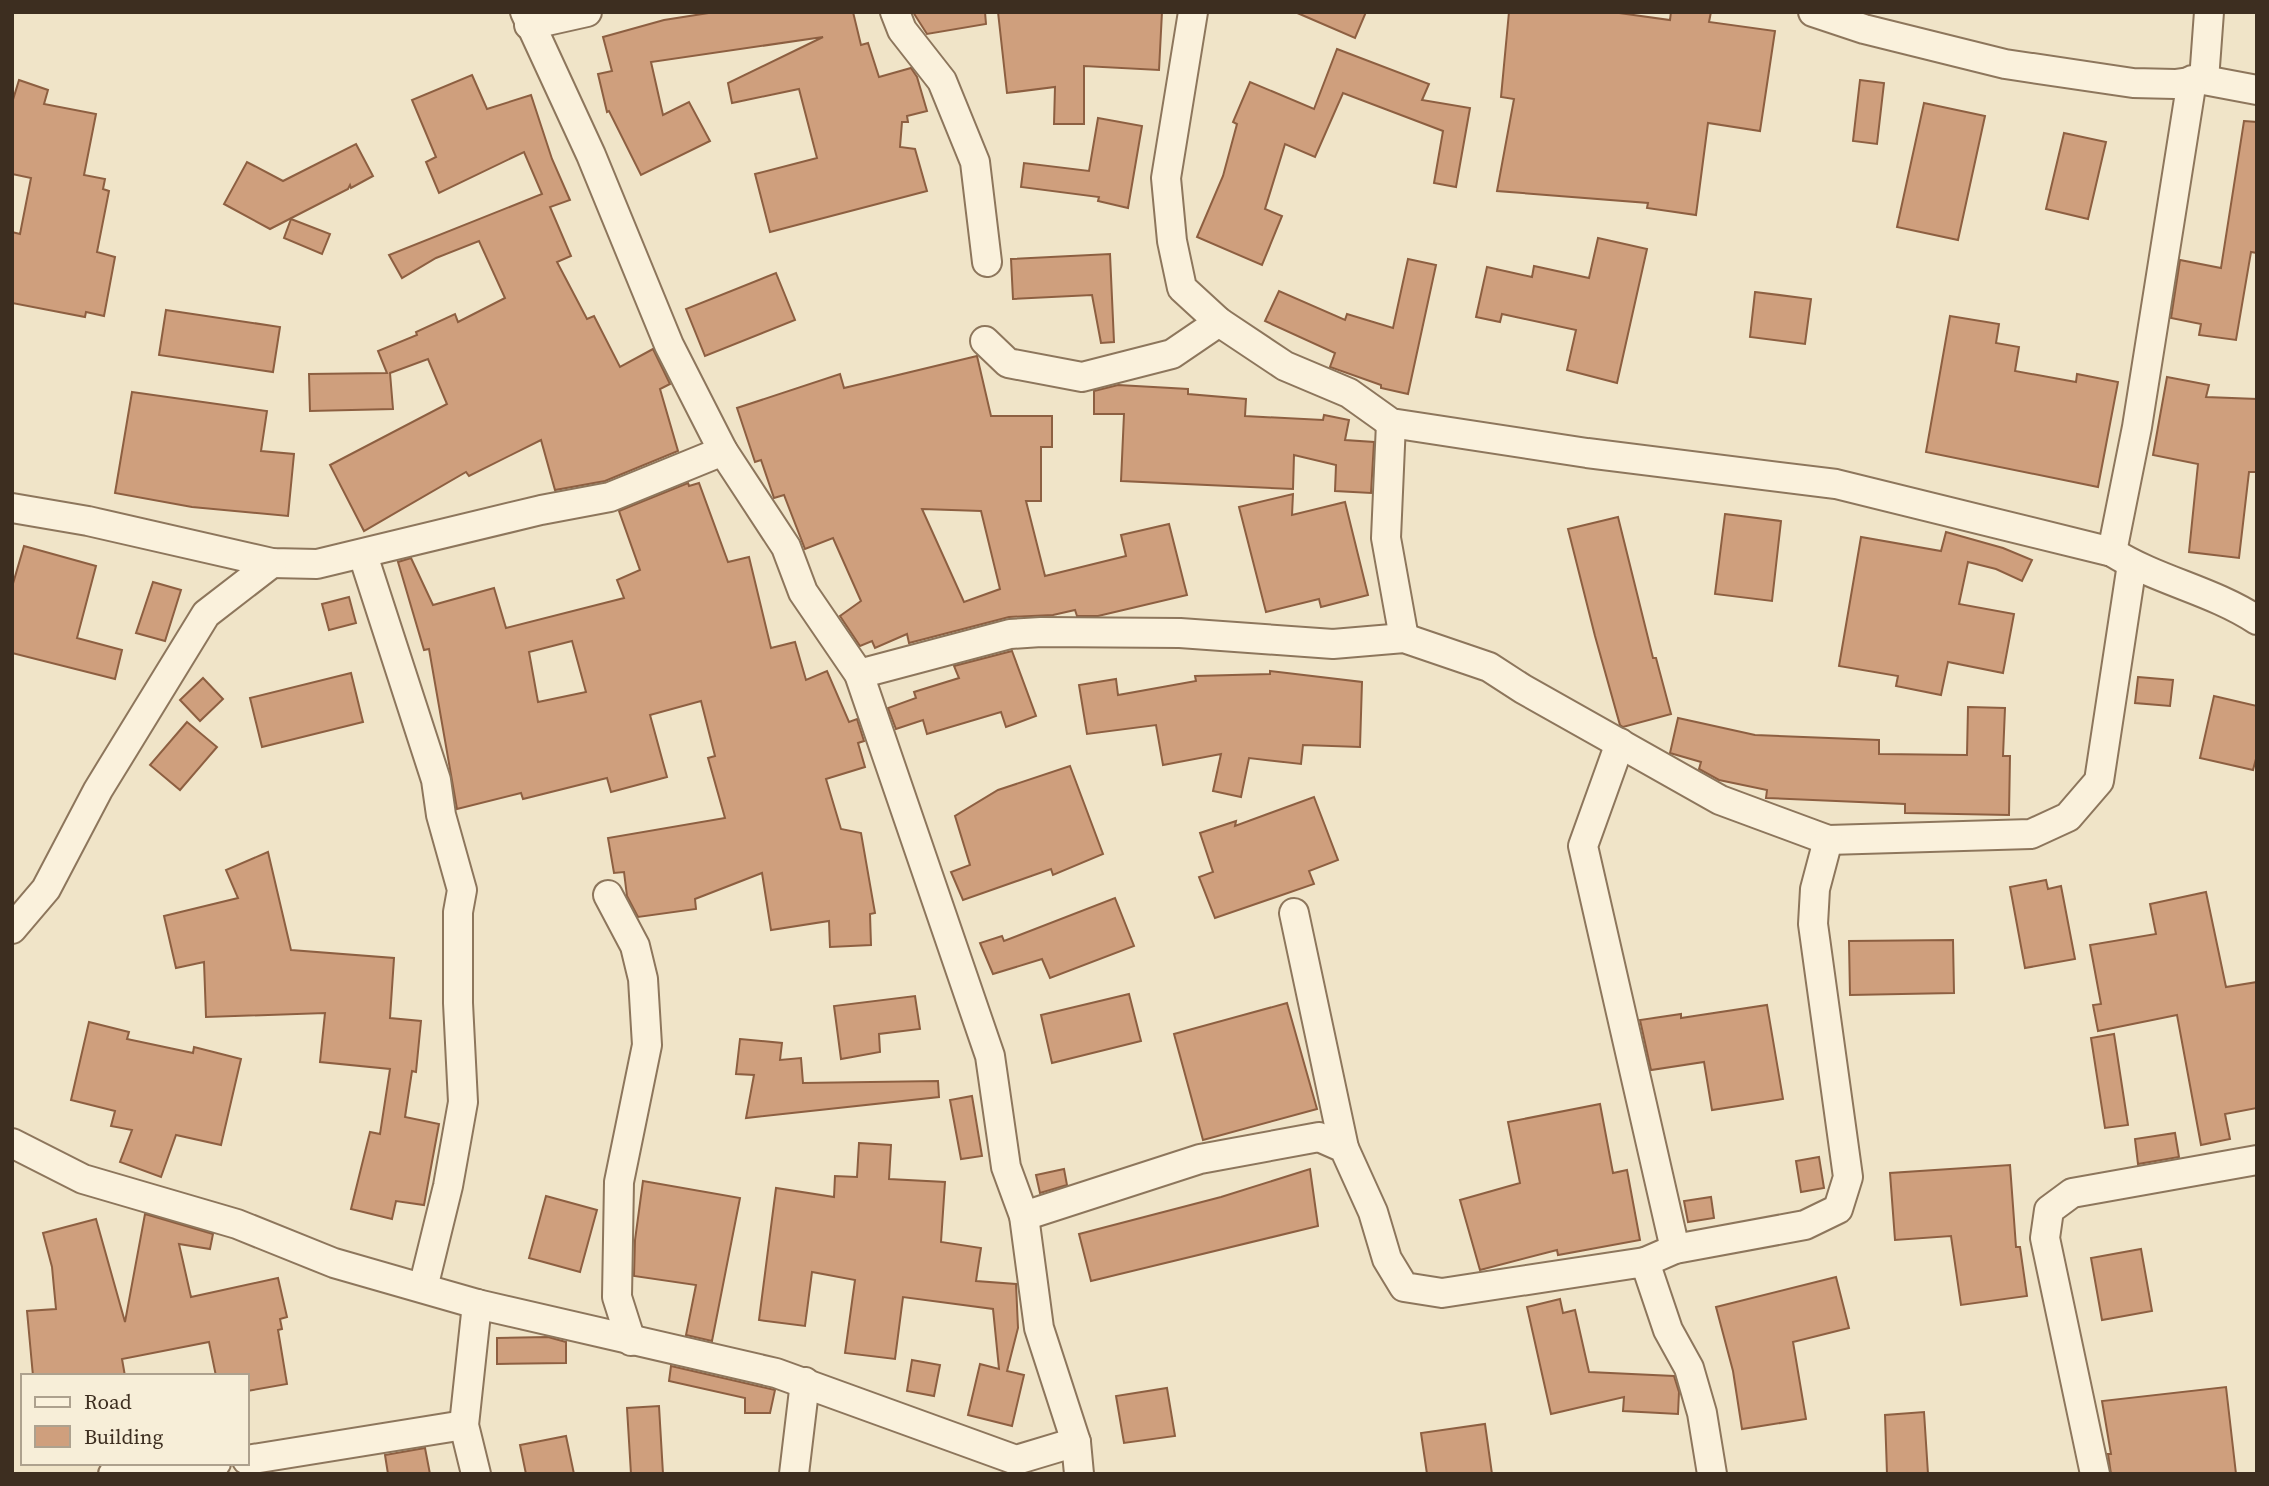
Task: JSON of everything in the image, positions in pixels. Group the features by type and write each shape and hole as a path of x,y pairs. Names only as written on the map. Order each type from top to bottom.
{"street":[{"path":"587,12 527,18 591,155 669,345 723,451 786,547 803,592 859,674 990,1056 1006,1167 1024,1216 1039,1328 1076,1442 1079,1474"},
{"path":"895,12 902,30 943,81 975,162 987,262"},
{"path":"1193,12 1166,178 1172,241 1182,288 1219,322 1285,366 1349,393 1391,423 1587,453 1836,484 2122,558 2227,601 2257,620"},
{"path":"1813,12 1864,29 2005,64 2133,83 2175,84 2198,80 2257,90"},
{"path":"859,674 998,637 1041,632 1180,633 1333,644 1404,638 1489,667 1720,800 1828,839 2031,834 2068,817 2099,781 2137,426 2209,12"},
{"path":"985,341 1008,363 1082,377 1172,354 1219,322"},
{"path":"1391,423 1386,538 1404,638"},
{"path":"12,508 88,521 272,563 317,564 541,510 610,497 723,451"},
{"path":"363,555 436,780 440,815 462,890 458,912 458,1003 463,1102 448,1186 423,1288"},
{"path":"12,929 46,889 97,790 206,614 272,563"},
{"path":"1620,743 1583,846 1675,1250"},
{"path":"1294,913 1344,1148 1373,1212 1387,1259 1404,1287 1442,1293 1645,1262 1675,1250 1805,1225 1838,1209 1848,1177 1813,924 1815,889 1828,839"},
{"path":"608,895 635,946 643,979 647,1045 619,1182 617,1297 631,1342"},
{"path":"1024,1216 1200,1159 1320,1137 1344,1148"},
{"path":"12,1143 83,1179 237,1224 334,1263 477,1304 805,1382 1016,1460 1076,1442"},
{"path":"2095,1474 2045,1238 2049,1210 2072,1193 2257,1160"},
{"path":"1645,1262 1668,1330 1689,1368 1702,1413 1712,1474"},
{"path":"476,1474 464,1425 477,1304"},
{"path":"794,1474 805,1382"},
{"path":"248,1460 464,1425"},
{"path":"113,1474 197,1465"}],"building":[{"path":"715,12 853,12 861,45 868,43 879,77 911,68 917,77 927,111 907,116 908,122 902,122 900,147 915,149 927,191 770,232 755,174 817,158 799,89 732,103 728,83 823,37 651,62 663,115 689,102 710,141 641,175 609,111 607,112 598,74 612,71 603,37 664,20"},
{"path":"913,12 985,12 986,24 927,34"},
{"path":"998,12 1162,12 1159,70 1084,66 1084,124 1054,124 1055,87 1007,93"},
{"path":"1295,12 1366,12 1355,38"},
{"path":"1509,12 1612,12 1670,20 1671,12 1711,12 1709,22 1775,31 1760,131 1708,123 1696,215 1647,208 1648,203 1497,191 1514,99 1501,97"},
{"path":"1337,49 1429,84 1422,100 1470,108 1456,187 1434,183 1443,131 1343,93 1315,157 1285,144 1265,209 1282,216 1262,265 1197,237 1223,176 1237,124 1233,122 1250,82 1314,109"},
{"path":"472,75 487,109 531,95 552,159 570,200 550,207 571,256 557,262 587,319 594,316 620,367 653,349 670,384 660,389 678,451 605,481 555,490 541,440 469,476 466,472 364,531 330,465 447,404 428,359 390,373 393,409 310,411 309,374 387,373 378,351 417,335 416,332 455,314 458,322 505,298 479,241 436,258 402,278 389,255 542,194 524,152 439,193 426,162 436,157 412,100"},
{"path":"19,80 48,90 44,104 96,114 84,175 105,179 103,189 109,191 97,252 115,257 104,316 86,312 85,317 12,303 12,232 20,234 31,178 12,174 12,103"},
{"path":"1860,80 1884,83 1877,144 1853,141"},
{"path":"1924,103 1985,116 1958,240 1897,227"},
{"path":"1098,118 1142,126 1128,208 1098,201 1099,197 1021,187 1024,163 1089,171"},
{"path":"2244,121 2257,122 2257,253 2251,252 2236,340 2199,335 2201,324 2171,318 2180,260 2221,268"},
{"path":"2064,133 2106,142 2088,219 2046,209"},
{"path":"356,144 373,176 351,188 350,185 348,189 270,229 224,204 247,162 283,181"},
{"path":"291,219 330,234 322,254 284,238"},
{"path":"1598,238 1647,249 1617,383 1567,370 1576,330 1502,314 1500,322 1476,317 1487,267 1532,277 1534,266 1589,278"},
{"path":"1110,254 1114,342 1101,343 1092,295 1013,299 1011,259"},
{"path":"1408,259 1436,265 1408,394 1381,388 1381,385 1330,367 1335,353 1265,321 1279,291 1345,320 1347,314 1393,328"},
{"path":"776,273 795,320 705,356 686,309"},
{"path":"1755,292 1811,299 1805,344 1750,337"},
{"path":"166,310 280,327 273,372 159,355"},
{"path":"1950,316 1999,324 1996,343 2019,347 2015,371 2076,382 2077,374 2118,382 2098,487 1926,452"},
{"path":"977,356 991,416 1052,416 1052,447 1041,447 1041,501 1026,501 1045,576 1126,556 1121,535 1169,524 1187,595 1098,616 1077,616 1075,610 1053,615 1009,617 909,643 907,634 875,648 872,641 860,646 840,616 861,601 833,538 805,549 784,495 774,498 761,460 755,462 737,408 840,374 844,388","holes":["922,509 981,511 1000,589 964,602"]},
{"path":"2167,377 2209,385 2206,397 2257,399 2257,472 2249,472 2239,558 2189,552 2198,464 2153,455"},
{"path":"1118,385 1188,389 1188,394 1246,399 1245,416 1323,420 1324,415 1349,420 1345,440 1374,442 1371,493 1335,491 1336,465 1294,455 1293,489 1121,481 1124,414 1094,414 1094,391"},
{"path":"132,392 267,411 261,451 294,454 288,516 192,507 115,493"},
{"path":"688,483 689,486 699,483 728,562 749,557 771,648 795,642 806,680 827,671 849,722 857,719 864,741 858,743 865,767 826,779 841,829 861,833 875,913 870,914 871,945 830,947 829,921 771,930 762,873 695,899 696,909 638,917 627,896 624,872 614,873 608,838 725,818 708,758 715,756 701,701 650,715 667,777 611,792 607,778 523,799 521,793 457,809 429,649 424,650 398,562 411,558 433,605 494,588 506,628 624,598 617,580 640,570 619,511","holes":["572,641 586,692 538,702 529,652"]},
{"path":"1293,494 1292,515 1345,502 1368,595 1321,607 1319,599 1266,612 1239,507"},
{"path":"1725,514 1781,521 1772,601 1715,594"},
{"path":"1618,517 1653,658 1656,658 1671,714 1623,727 1620,725 1595,636 1568,529"},
{"path":"1946,532 2003,548 2032,560 2022,581 1996,569 1968,562 1959,604 2014,614 2003,673 1948,662 1941,695 1896,686 1898,676 1839,666 1861,537 1941,551"},
{"path":"24,546 96,566 77,638 122,650 115,679 12,653 12,587"},
{"path":"153,582 181,590 165,641 136,633"},
{"path":"349,597 356,623 329,630 322,604"},
{"path":"1012,651 1036,716 1006,727 1001,712 927,734 923,720 896,729 888,708 916,698 914,692 959,678 954,666"},
{"path":"1270,671 1362,682 1360,747 1303,745 1301,764 1249,758 1241,797 1213,791 1221,754 1163,765 1156,725 1087,734 1079,685 1116,679 1118,695 1196,681 1195,676 1270,674"},
{"path":"351,673 363,722 262,747 250,698"},
{"path":"2138,677 2173,680 2170,706 2135,703"},
{"path":"203,678 223,699 200,721 180,700"},
{"path":"2214,696 2257,706 2257,755 2253,770 2200,758"},
{"path":"1968,707 2005,708 2003,756 2010,756 2009,815 1905,813 1905,804 1766,798 1767,790 1719,780 1699,769 1701,762 1670,753 1678,718 1755,735 1879,740 1879,754 1967,755"},
{"path":"187,722 217,747 180,790 150,765"},
{"path":"1070,766 1103,854 1053,875 1051,869 963,900 951,872 970,865 955,816 998,790"},
{"path":"1314,797 1338,860 1309,871 1314,884 1215,918 1199,877 1213,872 1200,833 1236,821 1235,826"},
{"path":"268,852 291,950 394,958 390,1018 421,1021 416,1072 412,1071 405,1117 439,1124 424,1205 396,1201 392,1219 351,1209 370,1132 380,1134 390,1069 320,1062 325,1013 206,1017 204,962 176,968 164,916 238,898 226,870"},
{"path":"2046,880 2048,889 2061,886 2075,959 2025,968 2010,887"},
{"path":"2206,892 2226,987 2257,982 2257,1108 2225,1114 2230,1139 2201,1145 2177,1015 2098,1031 2093,1005 2101,1004 2090,945 2156,934 2150,904"},
{"path":"1115,898 1134,946 1050,978 1042,959 993,974 980,943 1002,936 1004,941"},
{"path":"1953,940 1954,993 1850,995 1849,941"},
{"path":"1129,994 1141,1041 1052,1063 1041,1015"},
{"path":"915,996 920,1029 879,1034 880,1052 841,1059 834,1006"},
{"path":"1287,1003 1317,1109 1203,1140 1174,1034"},
{"path":"1767,1005 1783,1099 1712,1110 1704,1062 1651,1070 1640,1020 1681,1014 1681,1018"},
{"path":"89,1022 129,1032 127,1039 193,1053 194,1047 241,1059 221,1145 176,1135 161,1177 120,1162 132,1130 111,1126 115,1111 71,1100"},
{"path":"2114,1034 2128,1125 2105,1128 2091,1038"},
{"path":"740,1039 782,1043 780,1060 801,1058 803,1083 938,1081 939,1097 746,1118 754,1075 736,1074"},
{"path":"972,1096 982,1156 961,1159 950,1100"},
{"path":"1600,1104 1613,1173 1627,1170 1640,1240 1558,1255 1557,1250 1480,1270 1460,1200 1520,1183 1508,1122"},
{"path":"2175,1133 2179,1157 2138,1164 2135,1139"},
{"path":"859,1143 891,1145 889,1179 945,1182 941,1242 981,1248 976,1281 1016,1284 1018,1328 1007,1371 1024,1375 1012,1426 968,1415 980,1364 999,1369 993,1309 903,1297 895,1359 845,1353 855,1280 812,1272 805,1326 759,1320 776,1188 834,1197 835,1176 857,1177"},
{"path":"1819,1157 1824,1188 1801,1192 1796,1161"},
{"path":"2010,1165 2016,1247 2020,1247 2027,1296 1961,1305 1951,1236 1895,1240 1890,1173"},
{"path":"1064,1169 1067,1185 1040,1193 1036,1175"},
{"path":"1310,1169 1318,1226 1091,1281 1079,1234 1221,1197"},
{"path":"643,1181 740,1198 712,1341 686,1335 696,1285 634,1276 635,1240"},
{"path":"546,1196 597,1210 580,1272 529,1258"},
{"path":"1711,1197 1714,1218 1688,1222 1684,1201"},
{"path":"145,1214 213,1234 210,1249 179,1244 191,1297 278,1278 287,1317 280,1319 282,1329 278,1330 287,1384 248,1391 248,1374 216,1374 209,1342 122,1359 125,1374 33,1374 27,1311 56,1309 52,1267 43,1233 96,1219 125,1322"},
{"path":"2141,1249 2152,1311 2102,1320 2091,1258"},
{"path":"1836,1277 1849,1328 1793,1342 1806,1419 1742,1429 1733,1371 1716,1307"},
{"path":"1560,1299 1563,1313 1575,1310 1589,1372 1674,1376 1679,1392 1678,1414 1623,1411 1624,1397 1551,1414 1527,1307"},
{"path":"548,1337 566,1342 566,1363 497,1364 497,1338"},
{"path":"912,1360 940,1365 934,1396 907,1391"},
{"path":"671,1366 775,1390 770,1413 745,1413 745,1398 669,1381"},
{"path":"2226,1387 2236,1474 2111,1474 2108,1454 2111,1454 2102,1401"},
{"path":"1167,1388 1175,1436 1124,1443 1116,1396"},
{"path":"659,1406 663,1474 631,1474 627,1408"},
{"path":"1924,1412 1928,1474 1887,1474 1885,1415"},
{"path":"1485,1424 1492,1474 1427,1474 1421,1433"},
{"path":"566,1436 574,1474 526,1474 520,1445"},
{"path":"425,1448 430,1474 388,1474 385,1455"}]}
